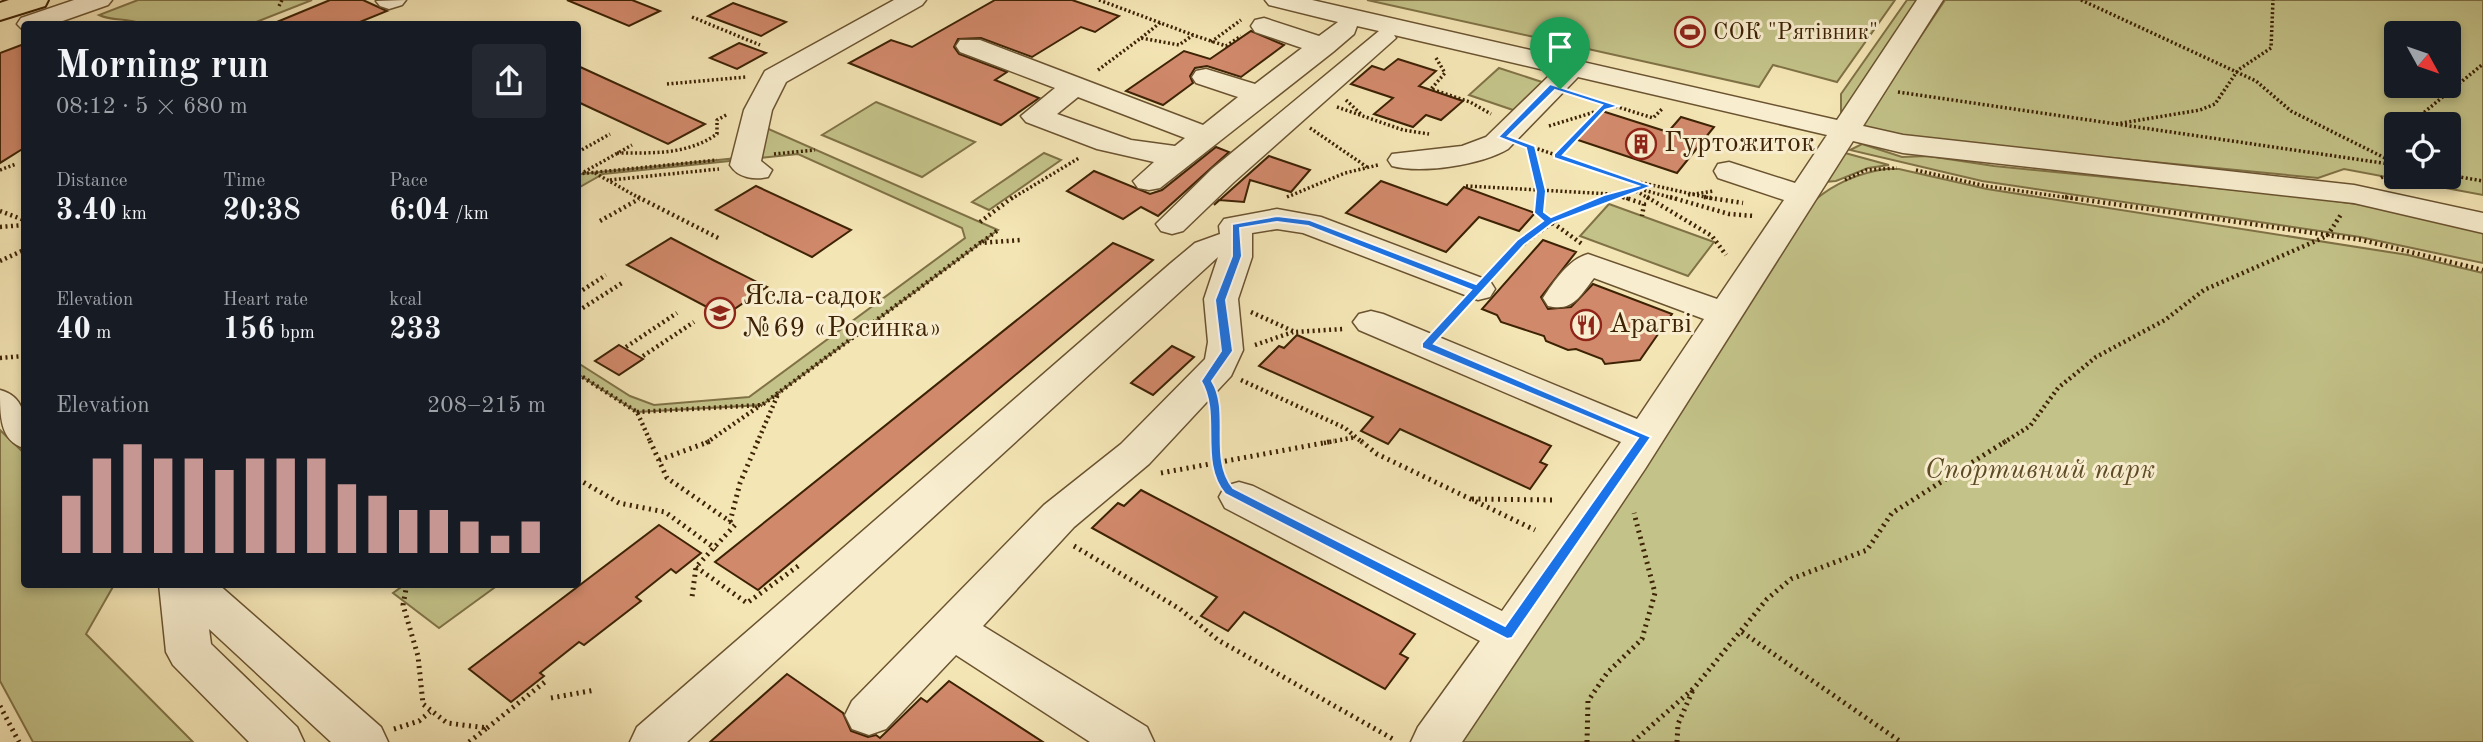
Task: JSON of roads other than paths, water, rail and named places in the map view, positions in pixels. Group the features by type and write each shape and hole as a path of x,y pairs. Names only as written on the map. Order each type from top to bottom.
{"main road":[{"path":"0,12 35,0"}],"street":[{"path":"54,21 77,18 99,0"},
{"path":"745,167 758,110 775,77 913,0"},
{"path":"1278,0 1562,77 1838,138 2354,194 2483,223"},
{"path":"1435,742 1507,634 1638,448 1930,0"},
{"path":"1149,181 1334,37 1250,26"},
{"path":"0,36 21,28"},
{"path":"1172,224 1217,178 1383,38"},
{"path":"970,46 1206,136"},
{"path":"1206,77 1259,95"},
{"path":"1403,160 1483,151 1513,135 1562,77"},
{"path":"1074,86 1035,116 1104,143 1159,155 1182,155"},
{"path":"1729,171 1801,195"},
{"path":"869,715 1059,516 1136,454 1206,381 1227,351 1221,300 1236,262 1238,239 1235,226 1277,219 1304,222 1478,289"},
{"path":"654,742 1183,270 1207,250 1238,239"},
{"path":"1560,298 1588,264 1725,314"},
{"path":"1397,333 1638,448"},
{"path":"0,403 21,431"},
{"path":"1239,497 1507,634"},
{"path":"181,588 189,652 280,742"},
{"path":"192,588 364,742"},
{"path":"952,630 1130,742"}],"place":[{"name":"СОК \"Рятівник\"","path":"1690,32"},
{"name":"Гуртожиток","path":"1641,144"},
{"name":"Ясла-садок №69 «Росинка»","path":"720,313"},
{"name":"Арагві","path":"1586,325"}],"park label":[{"name":"Спортивний парк","path":"2040,471"}]}
